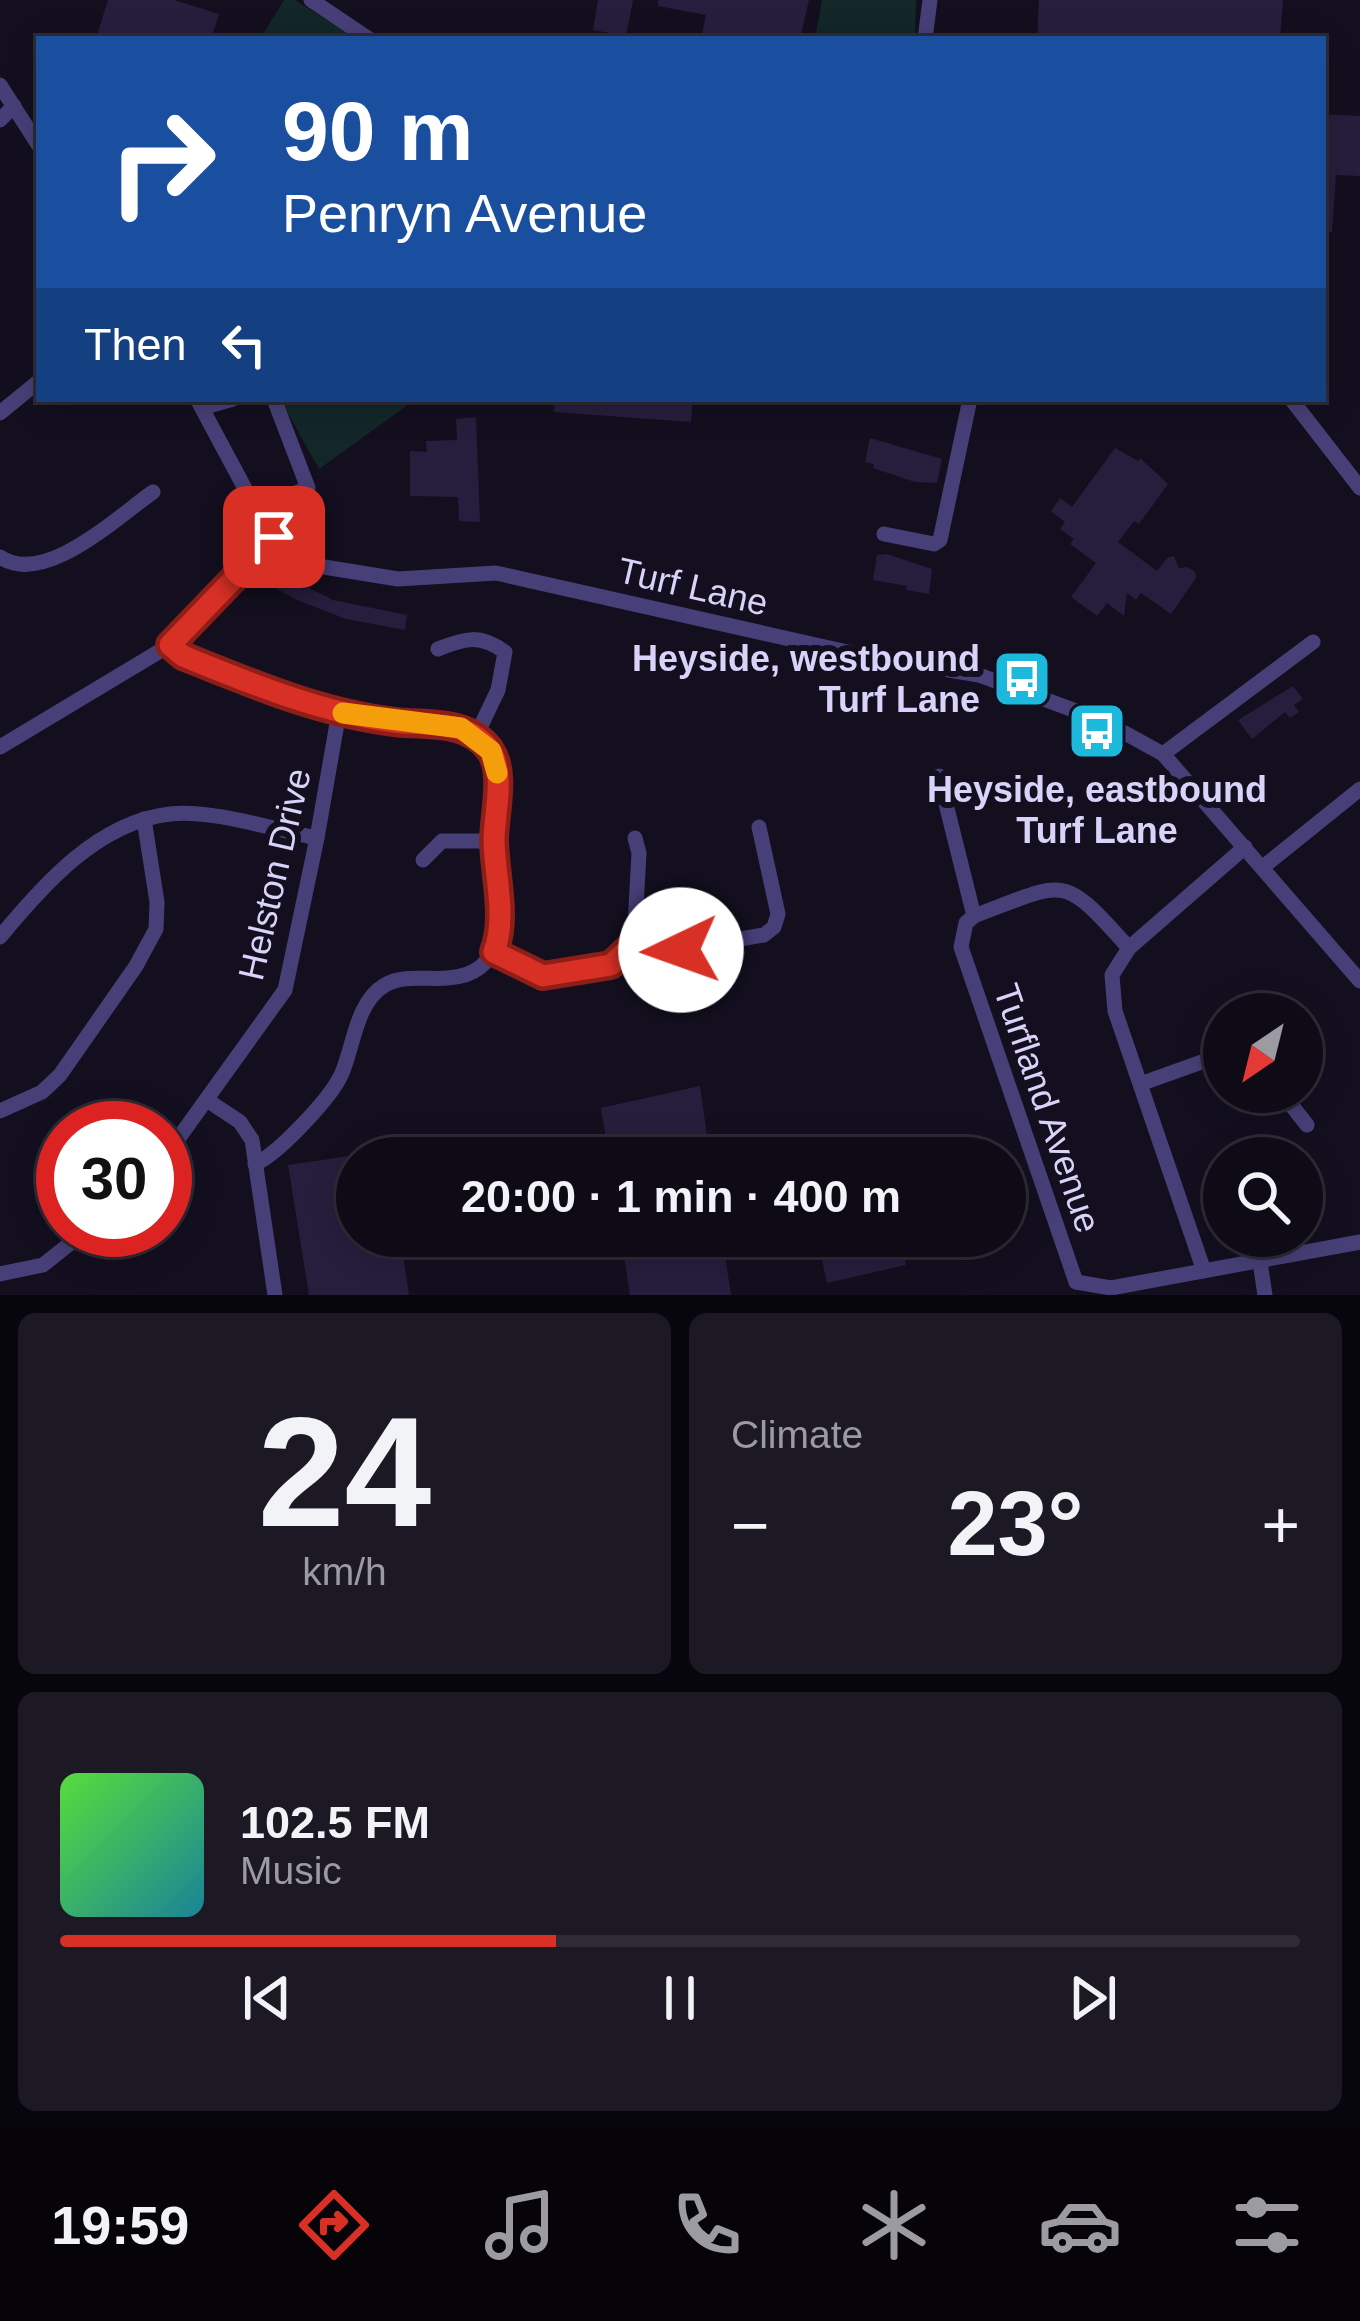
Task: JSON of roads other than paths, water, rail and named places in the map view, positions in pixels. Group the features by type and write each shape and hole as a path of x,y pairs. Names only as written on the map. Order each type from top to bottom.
{"street":[{"path":"311,0 365,36"},
{"path":"925,36 929,0"},
{"path":"0,85 36,141"},
{"path":"0,120 14,106"},
{"path":"0,413 36,383"},
{"path":"254,510 308,488 275,402"},
{"path":"884,534 934,544 940,540 969,402"},
{"path":"1293,402 1360,488"},
{"name":"Turf Lane","path":"199,403 254,510 274,537 310,560 352,574 398,579 496,574 866,656 979,675 1103,721 1163,754 1360,981"},
{"path":"0,557 20,566 50,562 153,493"},
{"path":"0,746 170,645 274,537"},
{"path":"438,650 469,637 490,640 506,652 498,690 476,736"},
{"path":"1163,754 1313,642"},
{"path":"170,645 183,656 339,712 461,728 491,751 497,773 494,841 501,933 494,952 467,975 398,979 375,993 358,1024 340,1079 298,1127 255,1164"},
{"name":"Helston Drive","path":"192,1120 285,990 339,712"},
{"name":"Turfland Avenue","path":"939,776 974,916 966,923 961,947 1076,1282 1111,1288 1360,1242"},
{"path":"1263,867 1360,789"},
{"path":"0,937 76,857 144,819 174,813 202,816 317,838"},
{"path":"0,1111 42,1092 60,1075 153,938 158,902 144,819"},
{"path":"634,943 681,950 769,932 778,914 759,827"},
{"path":"494,952 543,976 611,965 634,943 639,853 634,838"},
{"path":"423,860 442,841 494,841"},
{"path":"1204,1271 1111,991 1112,975 1129,948 1246,847"},
{"path":"974,916 1038,892 1065,888 1085,898 1129,948"},
{"path":"1143,1083 1203,1062"},
{"path":"207,1100 240,1122 252,1140 275,1295"},
{"path":"1297,1113 1307,1126"},
{"path":"0,1274 43,1265 53,1257"},
{"path":"1260,1262 1264,1295"}],"place":[{"name":"Heyside, westbound Turf Lane","path":"1022,679"},
{"name":"Heyside, eastbound Turf Lane","path":"1097,731"}]}
